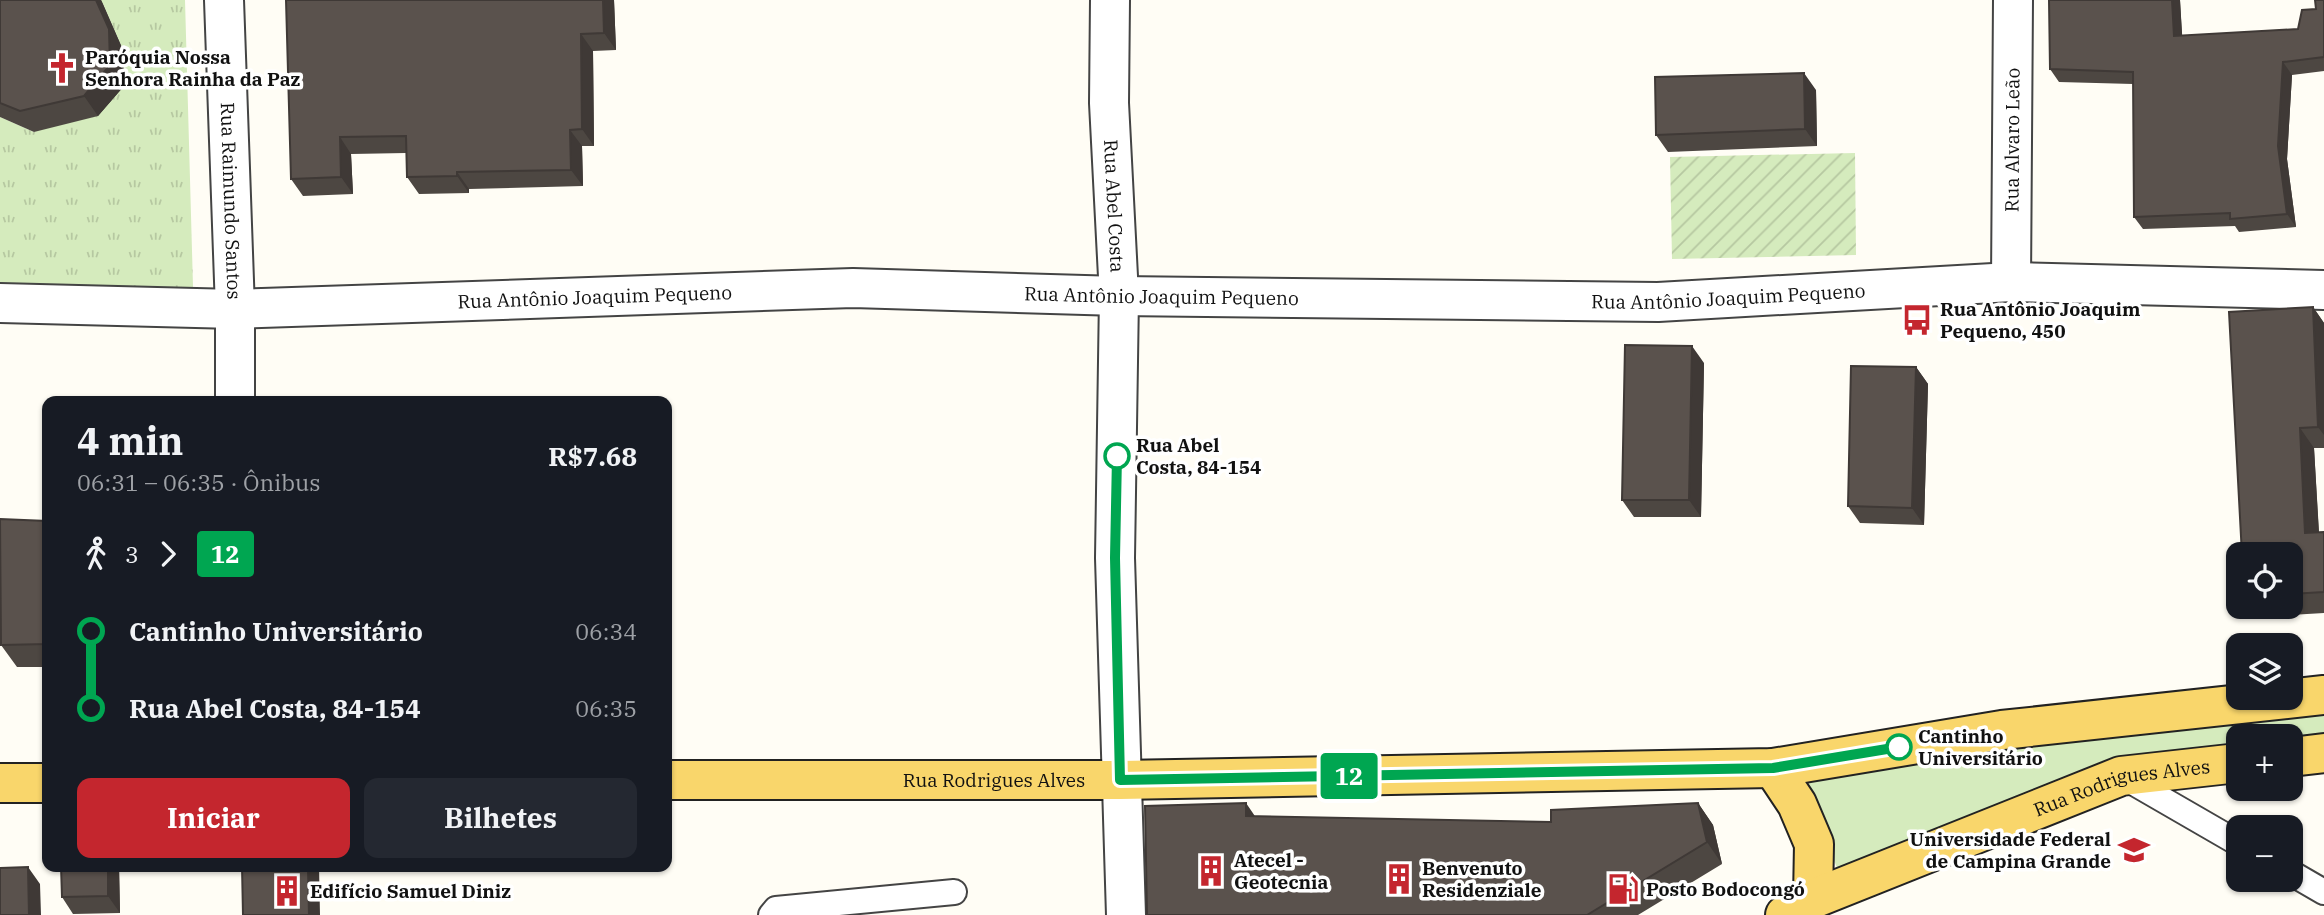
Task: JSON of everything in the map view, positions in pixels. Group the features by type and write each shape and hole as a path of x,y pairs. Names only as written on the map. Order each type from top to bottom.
{"main road":[{"name":"Rua Rodrigues Alves","path":"672,780 1120,780 1773,768 2002,730 2324,695"},
{"path":"2303,756 2324,753"},
{"name":"Rua Rodrigues Alves","path":"1799,907 2121,776 2226,764"},
{"path":"1773,768 1797,804 1814,844 1799,907"},
{"path":"0,783 42,783"}],"street":[{"name":"Rua Raimundo Santos","path":"224,0 235,309 235,396"},
{"name":"Rua Abel Costa","path":"1110,0 1109,103 1119,296 1115,558 1126,915"},
{"name":"Rua Alvaro Leão","path":"2011,282 2013,0"},
{"name":"Rua Antônio Joaquim Pequeno","path":"0,303 235,309 853,288 1119,296 1658,302 2011,282 2324,290"}],"lane":[{"path":"2121,776 2226,836"},
{"path":"2303,880 2324,892"},
{"path":"771,915 776,909 954,892"}],"green space":[{"path":"91,0 185,0 194,322 0,322 0,117 34,132 124,86 123,50 103,4"},
{"path":"1855,153 1856,255 1672,259 1670,157"},
{"path":"2324,710 2324,743 2303,746 2303,724 2226,724 2226,757 1841,877 1801,783 1988,747"}],"building":[{"name":"Paróquia Nossa Senhora Rainha da Paz","path":"0,0 96,0 109,29 110,65 84,96 20,111 0,103"},
{"path":"286,0 603,0 604,33 581,34 582,129 570,130 571,170 457,172 457,176 407,177 406,136 340,137 341,177 291,179"},
{"path":"2049,0 2172,0 2174,36 2298,29 2302,10 2316,9 2315,0 2324,0 2324,57 2283,62 2278,146 2287,214 2230,219 2230,213 2134,217 2133,72 2050,69"},
{"path":"1804,73 1805,129 1656,135 1655,77"},
{"path":"2313,307 2318,427 2300,428 2305,533 2324,532 2324,592 2303,593 2303,542 2241,542 2229,312"},
{"path":"1625,345 1692,346 1689,500 1622,500"},
{"path":"1851,366 1916,367 1912,508 1848,506"},
{"path":"0,519 42,521 42,644 1,645"},
{"path":"1246,803 1246,816 1551,822 1551,810 1698,803 1707,842 1587,915 1147,915 1145,806"},
{"path":"28,867 29,915 0,915 0,868"},
{"path":"61,872 108,872 108,896 62,897"},
{"name":"Edifício Samuel Diniz","path":"242,872 308,872 309,915 243,915"}],"bus line":[{"name":"12","path":"1117,456 1115,558 1120,780 1773,768 1899,747"}],"place":[{"name":"Paróquia Nossa Senhora Rainha da Paz","path":"62,68"},
{"name":"Rua Antônio Joaquim Pequeno, 450","path":"1917,320"},
{"name":"Rua Abel Costa, 84-154","path":"1117,456"},
{"name":"Cantinho Universitário","path":"1899,747"},
{"name":"Universidade Federal de Campina Grande","path":"2134,850"},
{"name":"Atecel - Geotecnia","path":"1211,871"},
{"name":"Benvenuto Residenziale","path":"1399,879"},
{"name":"Posto Bodocongó","path":"1623,889"},
{"name":"Edifício Samuel Diniz","path":"287,891"}]}
